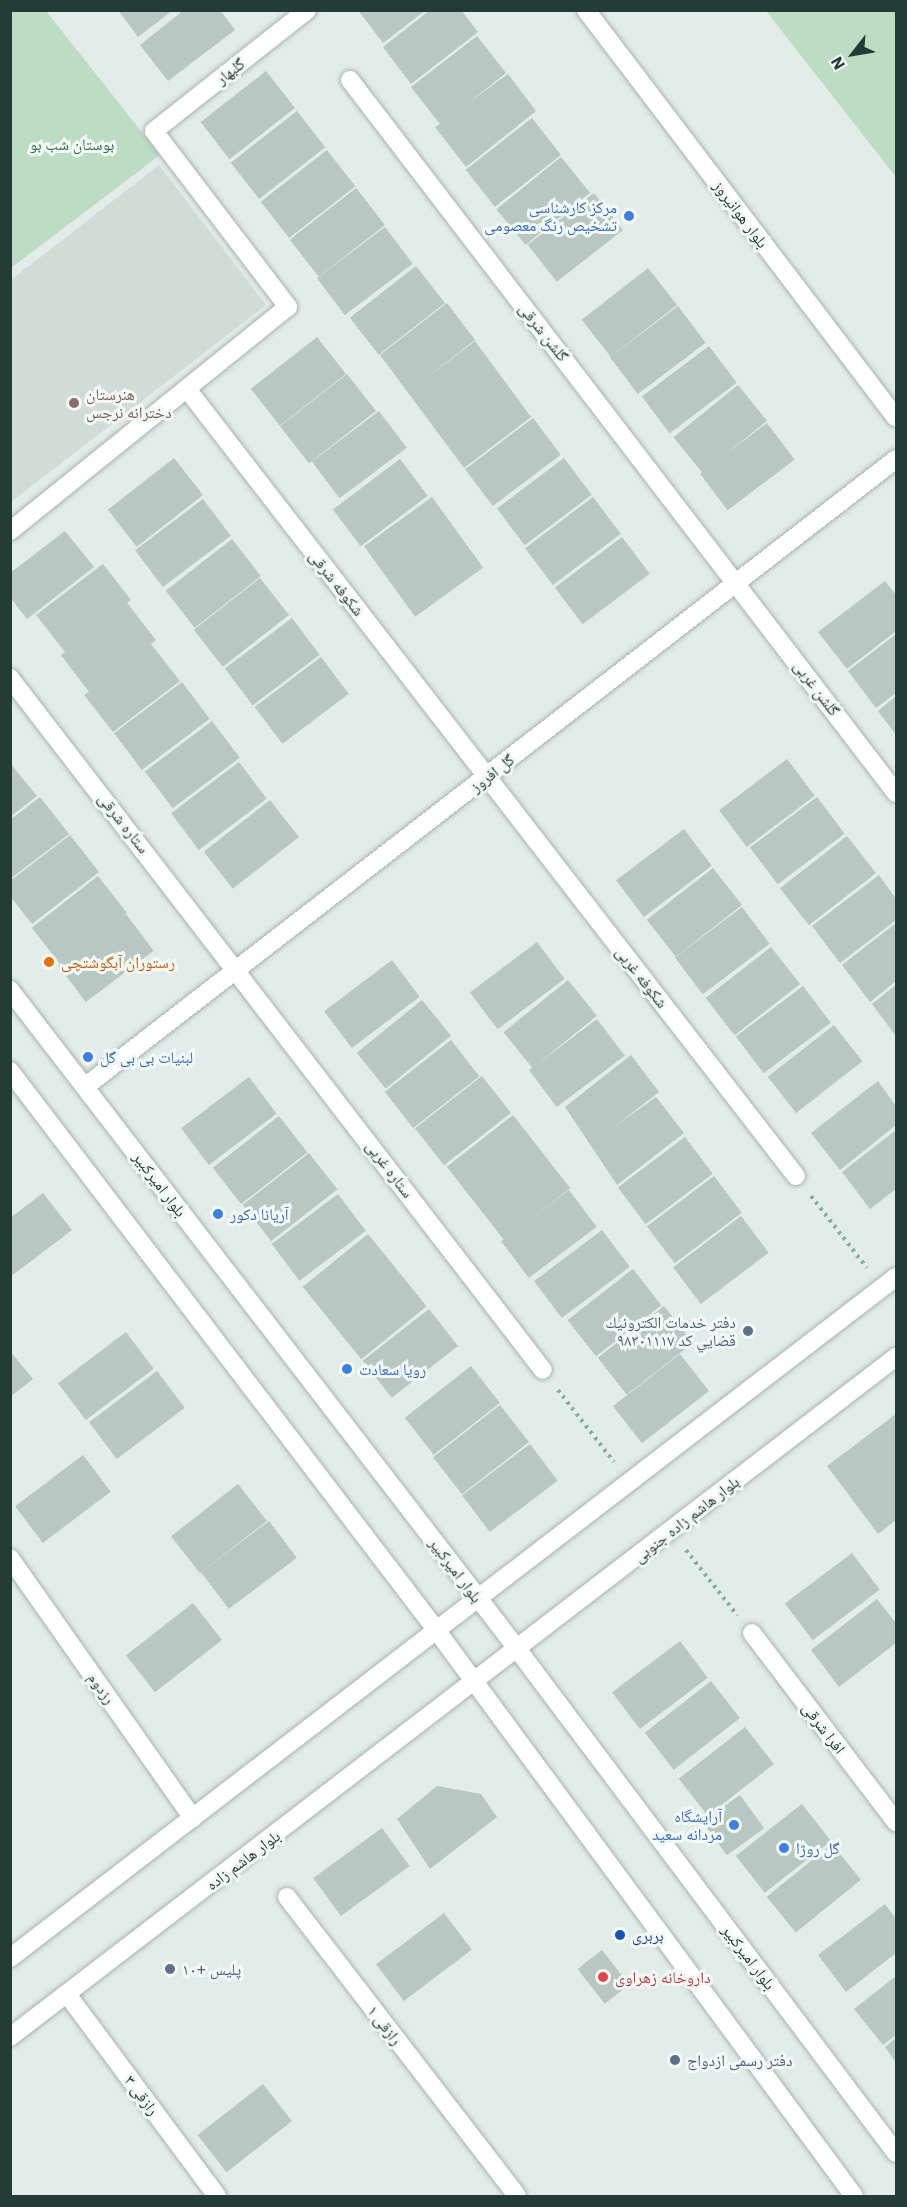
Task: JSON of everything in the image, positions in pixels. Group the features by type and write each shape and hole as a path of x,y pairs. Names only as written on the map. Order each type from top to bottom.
{"street":[{"name":"گلبهار","path":"187,389 288,307 154,131 307,10"},
{"name":"بلوار هوانیروز","path":"586,10 897,418"},
{"name":"گلشن شرقی","path":"350,80 738,584"},
{"path":"10,531 187,389"},
{"name":"شکوفه شرقی","path":"187,389 487,777"},
{"name":"گل افروز","path":"86,1086 897,459"},
{"name":"گلشن غربی","path":"738,584 897,793"},
{"name":"ستاره شرقی","path":"10,678 238,969"},
{"name":"شکوفه غربی","path":"487,777 796,1176"},
{"name":"ستاره غربی","path":"238,969 543,1370"},
{"name":"بلوار امیرکبیر","path":"10,990 518,1650 897,2153"},
{"path":"10,1071 437,1631 854,2196"},
{"path":"10,1958 890,1282"},
{"name":"بلوار هاشم زاده جنوبی","path":"476,1683 897,1357"},
{"name":"رزدوم","path":"10,1558 193,1818"},
{"name":"افرا شرقی","path":"752,1633 897,1822"},
{"name":"بلوار هاشم زاده","path":"10,2037 476,1683"},
{"name":"رازقی ۱","path":"287,1897 518,2196"},
{"name":"رازقی ۳","path":"67,1994 217,2196"}],"path":[{"path":"796,1176 890,1282"},
{"path":"543,1370 629,1482"},
{"path":"671,1531 752,1633"}],"shaded area":[{"name":"هنرستان دخترانه نرجس","path":"159,165 266,305 11,502 11,280"}],"green space":[{"name":"بوستان شب بو","path":"11,10 46,11 160,155 11,268"},
{"path":"766,11 896,11 896,177"}],"building":[{"path":"118,10 173,10 138,37"},
{"path":"184,10 220,10 235,30 168,81 140,45"},
{"path":"358,10 426,10 383,43"},
{"path":"430,10 461,10 478,32 411,84 383,47"},
{"path":"477,36 506,73 468,103 508,74 536,111 466,167 435,127 440,124 411,87"},
{"path":"266,71 295,108 230,159 201,122"},
{"path":"297,111 325,147 259,199 231,163"},
{"path":"532,118 561,155 495,207 466,170"},
{"path":"327,150 355,186 289,238 261,202"},
{"path":"561,157 590,193 525,245 496,209"},
{"path":"356,188 385,225 319,277 290,240"},
{"path":"594,193 623,230 557,282 528,245"},
{"path":"385,227 413,264 345,315 317,278"},
{"path":"416,266 445,303 379,355 350,318"},
{"path":"648,268 677,305 611,357 582,320"},
{"path":"447,303 475,340 417,385 475,341 531,417 464,468 380,355"},
{"path":"678,306 706,343 638,394 610,357"},
{"path":"317,337 346,374 280,426 251,389"},
{"path":"709,346 737,383 670,433 642,397"},
{"path":"347,374 376,411 309,463 280,426"},
{"path":"738,385 767,421 702,473 673,437"},
{"path":"379,411 407,448 340,498 312,462"},
{"path":"533,418 561,455 493,506 465,469"},
{"path":"767,423 795,460 728,510 700,474"},
{"path":"174,458 203,495 137,547 108,510"},
{"path":"564,458 592,495 525,545 497,509"},
{"path":"400,459 428,496 361,546 333,510"},
{"path":"432,497 483,567 415,617 364,546"},
{"path":"593,497 621,534 553,585 525,548"},
{"path":"203,499 231,536 163,587 135,550"},
{"path":"65,531 94,567 27,619 10,597 10,573"},
{"path":"622,537 650,574 583,624 555,588"},
{"path":"232,539 261,576 195,628 166,591"},
{"path":"103,564 131,600 127,603 156,640 151,644 180,681 113,732 84,695 89,692 61,655 65,652 36,615"},
{"path":"260,578 289,615 223,667 194,630"},
{"path":"885,581 896,595 896,631 847,669 818,632"},
{"path":"292,618 320,655 253,705 225,669"},
{"path":"896,634 896,693 876,708 848,671"},
{"path":"321,657 349,694 282,744 255,707"},
{"path":"182,682 210,719 142,770 114,733"},
{"path":"896,696 896,735 878,711"},
{"path":"212,721 240,758 173,808 145,772"},
{"path":"787,759 815,796 747,847 719,810"},
{"path":"239,762 267,799 199,850 171,813"},
{"path":"10,763 37,796 10,817"},
{"path":"40,797 69,834 10,879 10,820"},
{"path":"817,797 845,834 778,884 750,848"},
{"path":"270,800 299,837 233,889 204,852"},
{"path":"684,829 712,866 644,917 616,880"},
{"path":"70,835 99,872 32,924 10,896 10,881"},
{"path":"847,836 876,873 809,925 780,888"},
{"path":"713,868 742,905 676,957 647,920"},
{"path":"879,875 896,899 896,920 840,963 812,926"},
{"path":"98,876 127,913 61,965 32,928"},
{"path":"742,907 770,944 703,994 675,958"},
{"path":"126,914 154,951 86,1002 58,965"},
{"path":"896,923 896,981 870,1002 842,965"},
{"path":"537,942 565,979 498,1029 470,993"},
{"path":"771,947 800,984 735,1035 706,998"},
{"path":"392,960 420,997 352,1048 324,1011"},
{"path":"568,980 597,1016 532,1068 503,1032"},
{"path":"896,985 896,1036 872,1004"},
{"path":"803,986 831,1023 764,1073 736,1037"},
{"path":"422,1000 451,1036 386,1089 357,1053"},
{"path":"597,1019 625,1056 557,1107 529,1070"},
{"path":"834,1025 862,1061 796,1113 768,1077"},
{"path":"451,1040 479,1076 413,1128 385,1092"},
{"path":"631,1055 659,1092 614,1127 656,1097 684,1133 617,1185 565,1107"},
{"path":"482,1076 511,1113 444,1165 415,1128"},
{"path":"249,1077 277,1114 209,1165 181,1128"},
{"path":"878,1081 896,1106 896,1125 840,1170 811,1133"},
{"path":"513,1115 570,1188 504,1240 447,1167"},
{"path":"279,1116 307,1152 241,1204 213,1168"},
{"path":"896,1130 896,1189 870,1209 842,1172"},
{"path":"685,1137 713,1174 646,1224 618,1188"},
{"path":"309,1153 337,1189 271,1241 243,1205"},
{"path":"714,1176 742,1213 675,1263 647,1227"},
{"path":"569,1190 597,1227 529,1278 501,1241"},
{"path":"43,1193 72,1230 10,1277 10,1218"},
{"path":"338,1194 366,1231 299,1281 272,1244"},
{"path":"741,1216 769,1253 701,1304 673,1267"},
{"path":"602,1230 630,1267 562,1318 534,1281"},
{"path":"368,1234 427,1306 361,1359 303,1287"},
{"path":"633,1269 661,1305 596,1356 568,1320"},
{"path":"664,1306 693,1343 627,1395 598,1358"},
{"path":"429,1309 458,1346 392,1398 363,1361"},
{"path":"126,1332 154,1369 86,1420 58,1383"},
{"path":"10,1351 33,1379 10,1397"},
{"path":"680,1354 709,1391 642,1443 613,1406"},
{"path":"471,1366 500,1403 434,1455 405,1418"},
{"path":"157,1371 185,1408 117,1459 89,1422"},
{"path":"500,1405 529,1442 462,1494 433,1457"},
{"path":"896,1414 896,1520 878,1534 827,1466"},
{"path":"530,1444 558,1481 490,1532 462,1495"},
{"path":"83,1455 111,1492 43,1543 15,1506"},
{"path":"238,1484 267,1521 200,1573 171,1536"},
{"path":"269,1521 297,1558 229,1609 201,1572"},
{"path":"852,1553 880,1590 813,1640 785,1604"},
{"path":"877,1599 896,1623 896,1643 839,1687 811,1650"},
{"path":"193,1603 222,1640 155,1692 126,1655"},
{"path":"680,1641 708,1678 640,1729 612,1692"},
{"path":"711,1681 740,1718 674,1770 645,1733"},
{"path":"745,1727 774,1764 708,1816 679,1779"},
{"path":"437,1786 481,1794 497,1817 430,1869 397,1819"},
{"name":"آرایشگاه مردانه سعید","path":"740,1795 764,1828 727,1855 703,1822"},
{"name":"گل روژا","path":"802,1804 831,1841 765,1893 736,1856"},
{"path":"382,1828 410,1866 341,1916 313,1878"},
{"path":"832,1844 861,1880 796,1933 767,1897"},
{"path":"885,1904 896,1919 896,1953 846,1992 818,1955"},
{"path":"444,1913 472,1950 404,2001 376,1964"},
{"name":"داروخانه زهراوی","path":"602,1950 629,1985 605,2004 578,1969"},
{"path":"896,1976 896,2035 883,2045 854,2009"},
{"path":"896,2038 896,2063 885,2047"},
{"path":"263,2084 292,2121 227,2172 198,2135"}],"place":[{"name":"مرکز کارشناسی تشخیص رنگ معصومی","path":"629,216"},
{"name":"هنرستان دخترانه نرجس","path":"74,403"},
{"name":"رستوران آبگوشتچی","path":"49,962"},
{"name":"لبنیات بی بی گل","path":"88,1057"},
{"name":"آریانا دکور","path":"218,1214"},
{"name":"دفتر خدمات الكترونيك قضايي كد ٩٨٣٠١١١٧","path":"748,1331"},
{"name":"رویا سعادت","path":"347,1369"},
{"name":"آرایشگاه مردانه سعید","path":"734,1825"},
{"name":"گل روژا","path":"784,1848"},
{"name":"بربری","path":"620,1935"},
{"name":"پلیس +۱۰","path":"170,1969"},
{"name":"داروخانه زهراوی","path":"603,1977"},
{"name":"دفتر رسمی ازدواج","path":"675,2060"}]}
